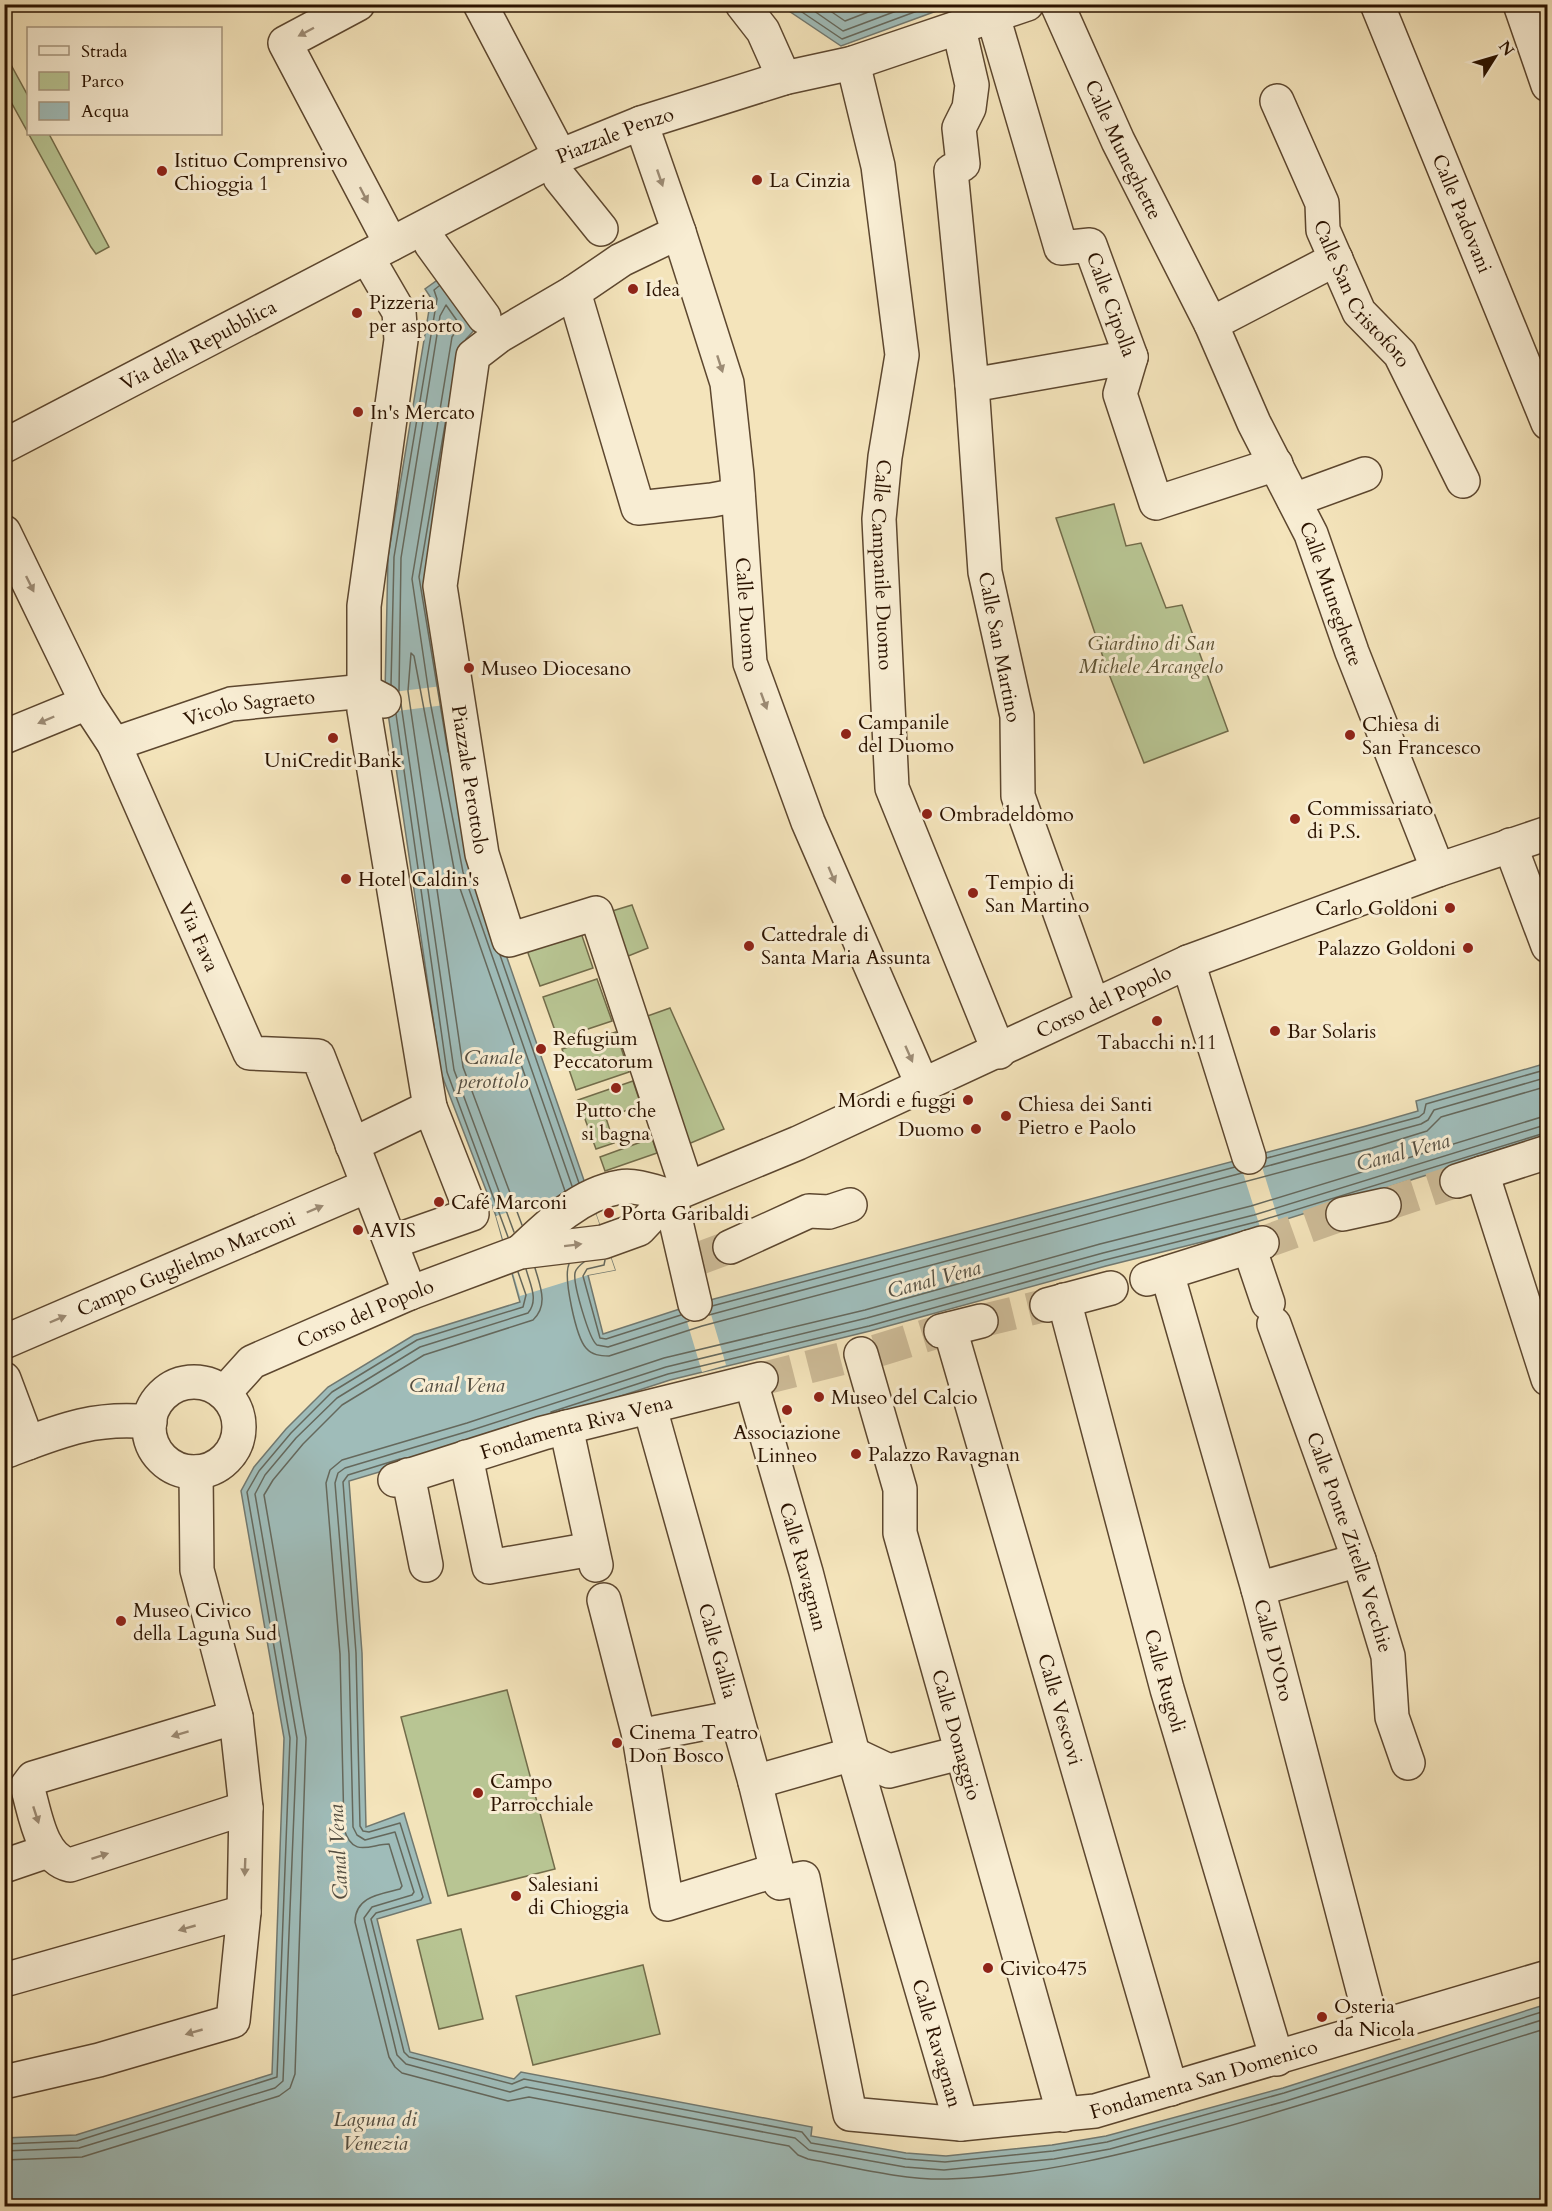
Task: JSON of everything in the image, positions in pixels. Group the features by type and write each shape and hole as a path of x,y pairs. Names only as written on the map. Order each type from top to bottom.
{"street":[{"path":"358,4 285,43 379,251 399,312 401,340 364,606 376,697 364,710 430,1107 472,1214 392,1242"},
{"path":"480,4 562,172 601,229"},
{"path":"742,4 764,31 784,78"},
{"name":"Piazzale Penzo","path":"379,251 562,172 641,123 784,78 853,63 959,29 1027,4"},
{"name":"Calle Muneghette","path":"1057,4 1118,141 1211,324 1311,534 1352,652 1438,870"},
{"name":"Calle Padovani","path":"1377,4 1548,423"},
{"path":"1520,4 1548,85"},
{"name":"Calle Cipolla","path":"993,16 1061,248 1090,245 1131,357 1120,394 1156,503 1276,464"},
{"name":"Calle San Martino","path":"959,29 972,85 969,108 959,128 963,164 951,171 972,385 985,572 1017,716 1018,796 1093,1005"},
{"name":"Calle Campanile Duomo","path":"853,63 878,165 902,355 885,457 879,519 892,788 999,1052"},
{"name":"Calle San Cristoforo","path":"1277,101 1322,203 1323,230 1359,312 1400,354 1463,481"},
{"name":"Calle Duomo","path":"641,123 679,231 727,383 750,663 808,822 922,1084"},
{"path":"679,231 621,260 574,292 638,508 712,501 738,495"},
{"name":"Via della Repubblica","path":"4,446 379,251"},
{"path":"440,256 484,317"},
{"path":"1211,324 1336,259"},
{"name":"Piazzale Perottolo","path":"574,292 499,336 472,356 440,586 482,854 509,940 596,913 679,1192"},
{"path":"972,385 1131,357"},
{"path":"1294,500 1365,474"},
{"name":"Via Fava","path":"4,532 87,703 114,744 250,1053 318,1056 410,1293"},
{"name":"Vicolo Sagraeto","path":"114,744 231,704 376,697"},
{"path":"4,737 87,703"},
{"name":"Corso del Popolo","path":"224,1394 252,1362 410,1293 514,1254 603,1242 639,1229 679,1192 798,1143 922,1084 999,1052 1093,1005 1188,962 1548,832"},
{"path":"1510,845 1548,946"},
{"path":"1188,962 1249,1157"},
{"path":"352,1145 430,1107"},
{"path":"1548,1152 1469,1177 1548,1379"},
{"name":"Campo Guglielmo Marconi","path":"4,1342 367,1186"},
{"name":"Corso del Popolo","path":"514,1254 555,1219 609,1190 621,1186 679,1192"},
{"path":"679,1192 691,1262 695,1305"},
{"path":"730,1247 809,1211 829,1212 850,1205"},
{"path":"1343,1214 1384,1205"},
{"name":"Calle Ponte Zitelle Vecchie","path":"1157,1276 1256,1245 1271,1313 1359,1560 1388,1656 1392,1717 1408,1763"},
{"name":"Calle D'Oro","path":"1157,1276 1258,1588 1373,2028"},
{"name":"Calle Rugoli","path":"1112,1288 1055,1302 1277,2059"},
{"name":"Calle Vescovi","path":"957,1327 1171,2089"},
{"name":"Calle Donaggio","path":"860,1354 900,1488 900,1533 960,1754 1064,2115"},
{"path":"4,1379 16,1447 87,1422 124,1419 150,1422"},
{"name":"Fondamenta Riva Vena","path":"426,1565 402,1477 554,1430 756,1380"},
{"name":"Calle Ravagnan","path":"756,1380 852,1754 961,2124"},
{"path":"185,1383 212,1386 224,1394 234,1405 239,1420 239,1435 233,1450 224,1462 211,1469 196,1472 183,1471 161,1458 150,1435 150,1422 153,1409 161,1397 172,1388 185,1383"},
{"name":"Calle Gallia","path":"650,1408 755,1782 777,1870"},
{"path":"466,1456 489,1567 594,1557 554,1430"},
{"path":"4,2082 99,2060 233,2021 244,1912 246,1808 237,1717 197,1570 196,1472"},
{"path":"1258,1588 1359,1560"},
{"path":"604,1600 639,1736 667,1904 777,1870"},
{"path":"237,1717 28,1781 27,1786 48,1851 62,1863 70,1865 246,1808"},
{"path":"639,1736 736,1717"},
{"path":"755,1782 852,1754 889,1771 960,1754"},
{"path":"4,1866 48,1851"},
{"name":"Fondamenta San Domenico","path":"777,1870 780,1883 803,1878 850,2114 961,2124 1095,2111 1548,1977"},
{"path":"4,1980 244,1912"}],"green space":[{"path":"4,52 27,94 27,131 5,91"},
{"path":"30,135 50,135 109,247 96,254"},
{"name":"Giardino di San Michele Arcangelo","path":"1114,504 1126,546 1141,543 1166,608 1182,605 1228,731 1144,763 1107,669 1056,518"},
{"path":"632,905 648,948 621,959 612,911"},
{"path":"578,924 593,968 540,986 524,942"},
{"path":"597,979 612,1021 558,1039 543,997"},
{"path":"670,1008 724,1129 686,1145 642,1018"},
{"path":"616,1032 629,1072 576,1090 562,1049"},
{"path":"633,1081 641,1105 606,1118 614,1143 596,1149 578,1100"},
{"path":"652,1138 657,1153 605,1171 600,1157"},
{"name":"Campo Parrocchiale","path":"507,1690 555,1869 448,1896 401,1717"},
{"path":"461,1929 483,2019 439,2029 417,1940"},
{"path":"643,1965 660,2034 533,2065 516,1996"}],"water":[{"path":"780,5 953,5 841,46"},
{"path":"443,276 478,326 466,339 425,577 476,868 615,1270 588,1275 603,1334 695,1304 1366,1126 1418,1111 1416,1101 1547,1063 1548,1137 1258,1228 1106,1266 870,1331 670,1380 473,1444 349,1481 362,1653 366,1827 404,1813 431,1903 377,1919 410,2052 514,2079 521,2072 812,2127 811,2136 906,2153 946,2156 1052,2145 1106,2136 1283,2088 1547,2004 1547,2206 5,2206 4,2138 76,2135 272,2074 284,1738 241,1491 254,1467 286,1429 328,1387 414,1335 520,1302 496,1216 441,1073 385,693 388,557 431,298 425,289"}],"pier":[{"path":"442,686 445,705 389,712 385,693"},
{"path":"1258,1154 1279,1222 1260,1227 1239,1160"},
{"path":"585,1182 615,1270 588,1275 520,1296 496,1216 563,1195"},
{"path":"707,1301 726,1365 702,1372 683,1308"}],"tunnel":[{"path":"1384,1205 1457,1181"},
{"path":"1262,1243 1343,1214"},
{"path":"695,1260 730,1247"},
{"path":"981,1321 1047,1305"},
{"path":"876,1351 941,1331"},
{"path":"761,1379 844,1358"}],"place":[{"name":"Istituo Comprensivo Chioggia 1","path":"162,171"},
{"name":"La Cinzia","path":"757,180"},
{"name":"Idea","path":"633,289"},
{"name":"Pizzeria per asporto","path":"357,313"},
{"name":"In's Mercato","path":"358,412"},
{"name":"Museo Diocesano","path":"469,668"},
{"name":"Campanile del Duomo","path":"846,734"},
{"name":"Chiesa di San Francesco","path":"1350,735"},
{"name":"UniCredit Bank","path":"333,738"},
{"name":"Ombradeldomo","path":"927,814"},
{"name":"Commissariato di P.S.","path":"1295,819"},
{"name":"Hotel Caldin's","path":"346,879"},
{"name":"Tempio di San Martino","path":"973,893"},
{"name":"Carlo Goldoni","path":"1450,908"},
{"name":"Cattedrale di Santa Maria Assunta","path":"749,946"},
{"name":"Palazzo Goldoni","path":"1468,948"},
{"name":"Tabacchi n.11","path":"1157,1021"},
{"name":"Bar Solaris","path":"1275,1031"},
{"name":"Refugium Peccatorum","path":"541,1049"},
{"name":"Putto che si bagna","path":"616,1088"},
{"name":"Mordi e fuggi","path":"968,1100"},
{"name":"Chiesa dei Santi Pietro e Paolo","path":"1006,1116"},
{"name":"Duomo","path":"976,1129"},
{"name":"Café Marconi","path":"439,1202"},
{"name":"Porta Garibaldi","path":"609,1213"},
{"name":"AVIS","path":"358,1230"},
{"name":"Museo del Calcio","path":"819,1397"},
{"name":"Associazione Linneo","path":"787,1410"},
{"name":"Palazzo Ravagnan","path":"856,1454"},
{"name":"Museo Civico della Laguna Sud","path":"121,1621"},
{"name":"Cinema Teatro Don Bosco","path":"617,1743"},
{"name":"Campo Parrocchiale","path":"478,1793"},
{"name":"Salesiani di Chioggia","path":"516,1896"},
{"name":"Civico475","path":"988,1968"},
{"name":"Osteria da Nicola","path":"1322,2017"}],"water label":[{"name":"Canale perottolo","path":"493,1069"},
{"name":"Canal Vena","path":"1403,1152"},
{"name":"Canal Vena","path":"934,1279"},
{"name":"Canal Vena","path":"457,1385"},
{"name":"Canal Vena","path":"338,1852"},
{"name":"Laguna di Venezia","path":"375,2131"}]}
